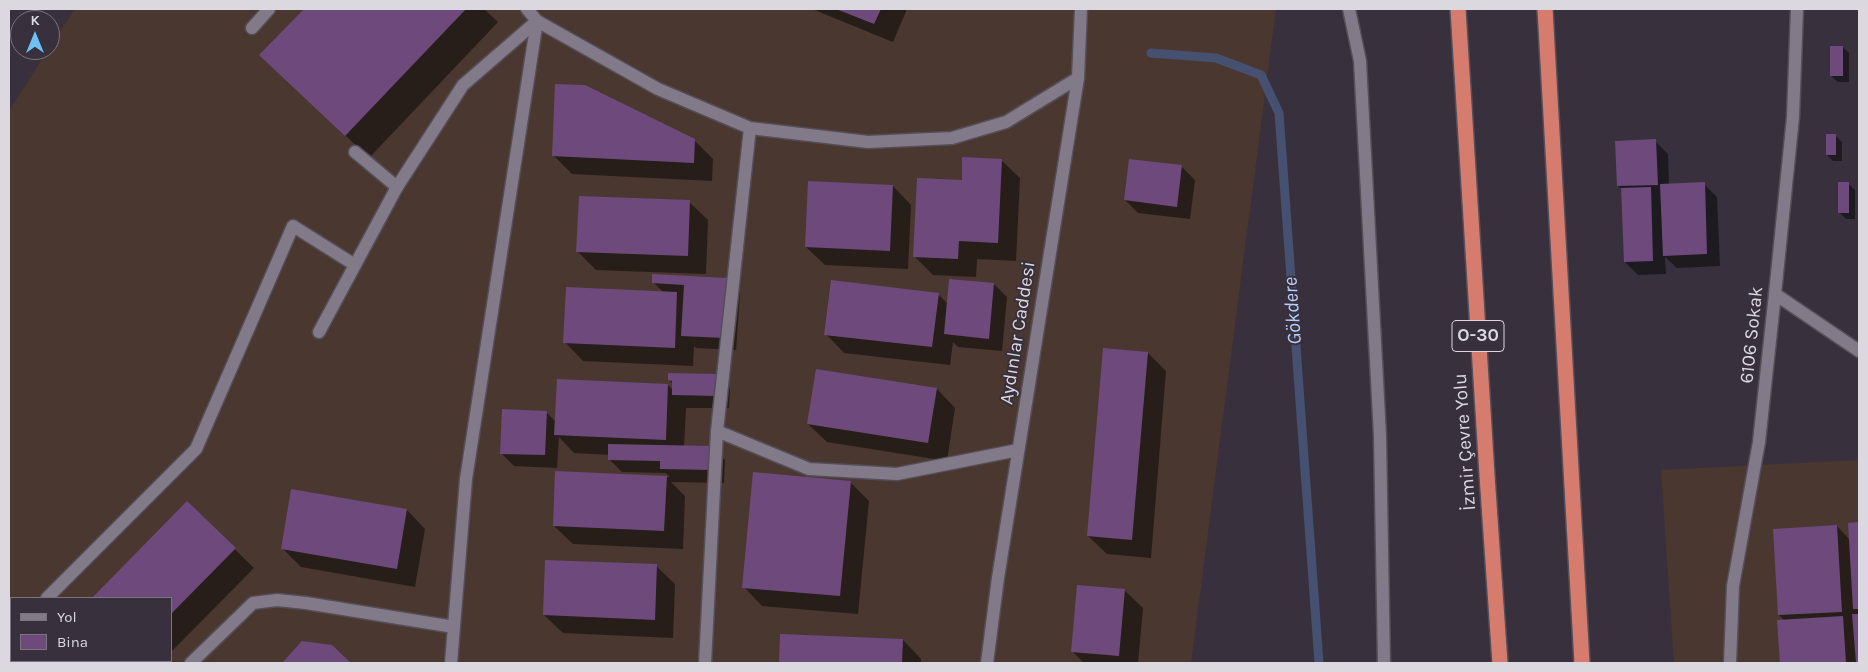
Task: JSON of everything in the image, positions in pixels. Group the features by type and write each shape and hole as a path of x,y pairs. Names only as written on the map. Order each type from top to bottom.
{"highway":[{"name":"İzmir Çevre Yolu","path":"1458,9 1500,663"},
{"path":"1545,9 1582,663"}],"street":[{"path":"252,28 269,9"},
{"path":"527,9 538,21 658,89 750,128 868,142 952,138 1006,122 1078,78"},
{"name":"Aydınlar Caddesi","path":"987,663 998,578 1078,78 1081,9"},
{"path":"1349,9 1360,61 1380,436 1384,663"},
{"name":"6106 Sokak","path":"1730,663 1733,586 1759,442 1775,294 1793,117 1797,9"},
{"path":"318,332 397,187 464,85 538,21"},
{"path":"451,663 466,479 538,21"},
{"path":"705,663 717,431 750,128"},
{"path":"355,152 397,187"},
{"path":"48,597 196,449 293,226 355,265"},
{"path":"1775,294 1859,351"},
{"path":"717,431 809,469 897,474 1018,450"},
{"path":"190,663 253,603 277,600 306,603 454,627"}],"shaded area":[{"path":"75,9 1276,9 1191,663 9,663 9,111 42,60 60,60 60,32"},
{"path":"1859,460 1859,663 1674,663 1661,470"}],"building":[{"path":"304,9 466,9 345,136 259,55"},
{"path":"836,9 881,9 874,24"},
{"path":"1830,46 1843,46 1843,76 1830,76"},
{"path":"555,84 585,85 695,139 694,163 552,156"},
{"path":"1826,134 1836,134 1836,155 1826,155"},
{"path":"1656,139 1658,185 1617,186 1615,141"},
{"path":"962,157 1002,159 998,243 959,241 958,259 913,257 917,178 962,180"},
{"path":"1129,159 1182,165 1177,207 1124,200"},
{"path":"808,181 893,185 890,251 805,247"},
{"path":"1705,182 1707,254 1663,256 1660,184"},
{"path":"1838,182 1849,182 1849,213 1838,213"},
{"path":"1651,187 1653,261 1624,262 1621,188"},
{"path":"579,196 690,200 688,256 576,252"},
{"path":"652,274 727,278 724,338 681,336 684,285 652,283"},
{"path":"949,279 994,283 989,339 944,334"},
{"path":"831,280 939,293 932,347 824,335"},
{"path":"566,287 677,292 675,348 563,343"},
{"path":"1103,348 1148,352 1132,540 1087,536"},
{"path":"816,369 937,388 928,443 807,424"},
{"path":"668,373 717,374 717,396 672,395 672,381 668,380"},
{"path":"557,379 668,384 666,440 554,435"},
{"path":"502,409 547,411 545,455 500,454"},
{"path":"608,444 712,446 712,470 660,469 660,461 608,460"},
{"path":"555,471 667,476 664,531 553,526"},
{"path":"753,472 851,481 840,596 742,588"},
{"path":"291,489 407,509 397,569 281,549"},
{"path":"187,501 236,548 172,613 172,597 93,597"},
{"path":"1859,522 1859,609 1853,609 1848,523"},
{"path":"1837,525 1842,612 1778,615 1773,529"},
{"path":"545,560 657,564 655,620 543,615"},
{"path":"1077,585 1125,589 1119,656 1071,652"},
{"path":"1852,614 1859,614 1859,663 1856,663"},
{"path":"1843,616 1846,663 1780,663 1777,620"},
{"path":"780,634 903,639 902,663 779,663"},
{"path":"302,641 332,645 351,663 282,663"},
{"path":"29,662 124,662 123,663"}],"waterway":[{"name":"Gökdere","path":"1151,53 1216,58 1261,75 1279,113 1319,663"}]}
